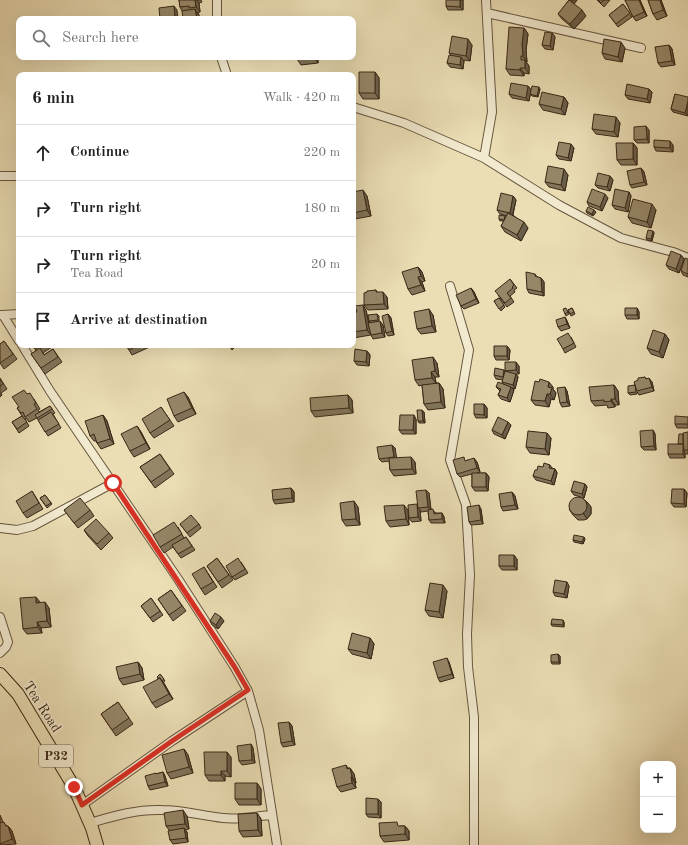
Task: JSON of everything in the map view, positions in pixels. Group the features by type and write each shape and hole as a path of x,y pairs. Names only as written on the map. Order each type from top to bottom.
{"main road":[{"name":"Tea Road","path":"0,674 18,694 74,787 90,823 97,845"}],"street":[{"path":"217,0 217,16"},
{"path":"484,158 492,112 486,0"},
{"path":"487,13 640,48"},
{"path":"222,60 225,72"},
{"path":"356,109 404,124 484,158 559,205 621,238 673,252 688,258"},
{"path":"0,176 16,176"},
{"path":"450,286 469,350 450,460 466,505 470,575 467,634 468,668 474,717 474,845"},
{"path":"16,314 2,315 16,336"},
{"path":"24,348 50,391 113,483 234,666 248,690 259,730 277,845"},
{"path":"0,528 17,530 33,526 113,483"},
{"path":"0,617 8,642 6,647 0,653"},
{"path":"82,805 172,741 248,690"},
{"path":"90,823 124,813 161,810 190,812 235,819 272,815"}],"building":[{"path":"179,0 195,0 196,7 180,7"},
{"path":"446,0 460,0 460,7 446,6"},
{"path":"569,0 582,10 570,24 558,14"},
{"path":"625,0 639,0 644,12 633,17"},
{"path":"648,0 660,0 663,10 653,14"},
{"path":"623,4 630,13 616,24 609,15"},
{"path":"174,6 175,16 160,16 159,8"},
{"path":"195,9 196,16 183,16 182,11"},
{"path":"509,27 524,28 522,44 523,56 521,56 521,60 525,60 525,68 520,68 520,70 506,69"},
{"path":"545,32 552,33 550,46 542,45"},
{"path":"452,36 468,39 466,56 449,53"},
{"path":"604,39 621,42 618,57 602,53"},
{"path":"669,45 672,61 658,63 655,47"},
{"path":"449,55 461,57 460,65 447,63"},
{"path":"359,72 375,72 375,93 359,93"},
{"path":"511,83 528,86 526,98 509,94"},
{"path":"627,84 649,89 647,99 625,95"},
{"path":"532,86 539,87 537,96 530,94"},
{"path":"542,92 564,97 561,109 539,104"},
{"path":"675,94 688,97 685,113 671,109"},
{"path":"594,114 616,117 614,132 592,129"},
{"path":"646,126 647,139 634,140 634,127"},
{"path":"654,140 670,141 670,148 654,147"},
{"path":"559,142 571,144 568,158 556,155"},
{"path":"616,143 633,143 633,159 617,160"},
{"path":"548,166 564,169 561,185 545,182"},
{"path":"641,168 644,182 630,185 627,171"},
{"path":"598,173 610,176 607,187 595,185"},
{"path":"592,189 605,194 600,207 587,202"},
{"path":"615,189 629,192 625,208 612,205"},
{"path":"363,190 367,210 356,212 356,191"},
{"path":"501,193 513,196 510,213 497,210"},
{"path":"633,199 652,204 647,222 628,217"},
{"path":"588,207 594,210 592,214 586,211"},
{"path":"508,213 524,222 517,235 501,226"},
{"path":"499,215 505,216 504,220 499,219"},
{"path":"648,230 653,231 651,239 646,238"},
{"path":"671,251 681,255 676,269 666,265"},
{"path":"685,258 688,259 688,274 681,271"},
{"path":"418,267 421,276 418,277 421,285 408,289 402,272"},
{"path":"526,272 535,274 535,276 541,278 542,292 527,289"},
{"path":"510,279 514,285 512,287 513,288 507,293 511,298 505,303 495,291"},
{"path":"471,288 476,299 461,306 456,295"},
{"path":"376,290 376,292 383,292 384,304 364,305 364,293 367,291"},
{"path":"499,298 504,305 499,309 494,301"},
{"path":"363,305 367,330 356,332 356,306"},
{"path":"566,308 568,312 565,314 563,309"},
{"path":"572,308 574,312 570,314 568,310"},
{"path":"625,308 637,308 637,315 625,315"},
{"path":"429,309 432,326 417,329 414,312"},
{"path":"377,314 378,320 369,321 368,315"},
{"path":"388,314 392,331 386,333 382,316"},
{"path":"565,317 567,324 558,327 556,320"},
{"path":"380,321 382,333 371,335 368,323"},
{"path":"653,330 665,334 659,352 647,348"},
{"path":"568,333 574,343 563,349 557,339"},
{"path":"4,341 13,354 0,363 0,344"},
{"path":"494,346 507,346 507,356 494,356"},
{"path":"40,348 44,355 53,349 58,357 41,368 31,354"},
{"path":"355,349 367,351 366,362 354,361"},
{"path":"433,357 435,371 431,372 432,378 415,380 412,360"},
{"path":"505,362 516,362 516,370 505,371"},
{"path":"495,368 504,370 503,377 494,375"},
{"path":"505,371 516,374 513,385 502,382"},
{"path":"645,377 646,379 649,378 652,387 637,391 634,382 638,380 638,378"},
{"path":"0,379 3,384 0,386"},
{"path":"540,379 549,382 548,387 552,388 550,394 547,394 545,401 531,400 535,381 539,382"},
{"path":"498,382 511,387 507,398 498,395 501,389 496,387"},
{"path":"439,383 441,402 424,404 422,385"},
{"path":"614,385 615,399 604,402 604,400 591,401 589,387"},
{"path":"635,385 636,392 628,393 628,386"},
{"path":"565,387 567,402 560,403 557,388"},
{"path":"24,390 27,394 30,393 36,403 34,404 37,409 25,417 23,412 21,413 17,408 19,407 12,397"},
{"path":"184,392 192,408 174,416 167,399"},
{"path":"348,395 349,408 311,411 310,398"},
{"path":"474,404 484,404 484,415 474,414"},
{"path":"50,406 52,409 37,418 35,415"},
{"path":"161,407 170,420 150,433 142,419"},
{"path":"417,410 422,410 423,421 418,421"},
{"path":"51,412 59,424 45,432 38,420"},
{"path":"103,415 110,439 97,443 94,434 90,436 85,421"},
{"path":"400,415 414,415 413,430 399,430"},
{"path":"22,416 27,422 17,429 12,422"},
{"path":"675,416 688,417 688,424 675,424"},
{"path":"498,417 508,422 502,435 492,430"},
{"path":"137,426 146,443 130,451 121,434"},
{"path":"653,430 654,446 641,447 640,431"},
{"path":"528,431 547,433 545,449 526,447"},
{"path":"688,432 688,450 684,450 683,433"},
{"path":"679,434 683,434 683,444 678,444"},
{"path":"668,444 683,444 683,454 668,454"},
{"path":"392,445 394,457 379,459 377,447"},
{"path":"160,454 170,469 151,482 140,467"},
{"path":"411,457 412,469 390,470 389,458"},
{"path":"464,457 465,461 474,458 477,468 457,474 453,460"},
{"path":"544,463 550,465 549,468 555,469 551,481 533,476 538,466 543,467"},
{"path":"472,473 486,473 486,487 472,487"},
{"path":"574,481 585,484 582,494 571,491"},
{"path":"291,488 292,498 273,500 272,490"},
{"path":"672,489 684,489 684,504 671,503"},
{"path":"426,490 428,507 418,508 416,491"},
{"path":"32,491 39,503 23,513 16,501"},
{"path":"512,492 515,505 501,507 499,494"},
{"path":"45,495 51,503 46,506 40,498"},
{"path":"578,497 584,500 587,506 584,512 578,515 572,512 569,506 572,500"},
{"path":"80,498 90,510 74,523 64,510"},
{"path":"354,501 356,519 342,520 340,503"},
{"path":"417,504 418,517 409,518 408,505"},
{"path":"404,505 406,519 386,521 384,506"},
{"path":"479,505 481,520 469,522 467,507"},
{"path":"433,509 434,514 442,513 442,519 429,520 428,510"},
{"path":"191,515 199,524 187,533 180,524"},
{"path":"96,519 109,533 97,544 84,530"},
{"path":"174,522 182,534 160,547 153,535"},
{"path":"574,535 584,537 582,542 573,540"},
{"path":"186,537 192,546 178,554 172,545"},
{"path":"499,555 514,555 514,566 499,566"},
{"path":"217,558 229,575 218,582 207,566"},
{"path":"238,558 245,569 232,577 226,566"},
{"path":"204,567 213,582 201,589 192,574"},
{"path":"555,580 567,582 564,594 553,592"},
{"path":"430,583 443,585 439,612 425,610"},
{"path":"171,590 182,606 169,615 158,599"},
{"path":"36,597 36,603 45,602 47,621 37,622 38,627 23,629 20,598"},
{"path":"151,598 160,611 150,618 141,606"},
{"path":"215,613 221,617 216,625 210,621"},
{"path":"552,619 563,620 563,625 551,624"},
{"path":"352,633 370,638 367,653 348,649"},
{"path":"558,654 559,662 551,662 551,655"},
{"path":"447,658 452,674 438,678 433,662"},
{"path":"138,662 140,674 119,679 116,667"},
{"path":"160,674 164,679 162,681 157,677"},
{"path":"160,678 169,694 152,703 143,687"},
{"path":"118,702 129,718 112,730 101,714"},
{"path":"289,722 292,741 281,743 278,723"},
{"path":"251,744 252,760 239,761 237,746"},
{"path":"184,749 189,767 167,773 162,755"},
{"path":"204,752 227,752 227,771 221,771 221,775 205,775"},
{"path":"346,765 347,769 350,768 352,783 337,787 332,769"},
{"path":"163,772 165,782 148,786 145,776"},
{"path":"235,783 257,783 257,799 235,799"},
{"path":"366,798 378,799 378,814 366,814"},
{"path":"183,810 185,824 166,826 164,813"},
{"path":"257,813 258,830 239,831 238,814"},
{"path":"4,822 6,826 8,826 12,839 0,844 0,823"},
{"path":"397,822 398,826 405,826 405,834 380,836 379,823"},
{"path":"184,828 186,838 170,840 168,831"}],"route":[{"path":"74,787 82,805 172,741 248,690 178,580 113,483"}]}
